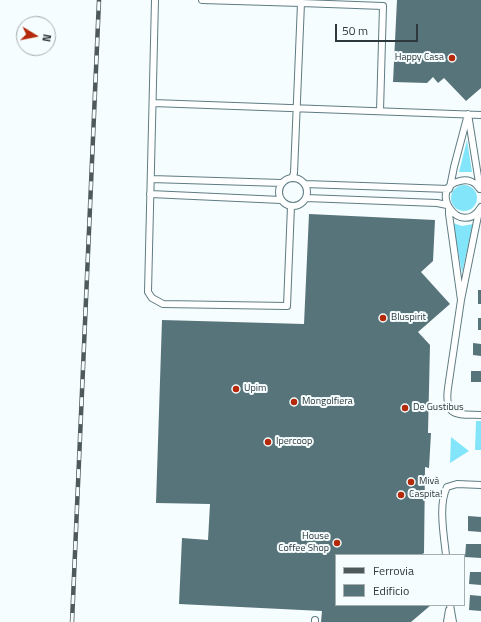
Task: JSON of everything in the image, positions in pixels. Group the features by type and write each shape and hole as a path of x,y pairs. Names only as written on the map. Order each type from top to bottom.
{"lane":[{"path":"155,0 148,292 152,298 163,304 287,306 291,206"},
{"path":"202,0 383,6 380,111"},
{"path":"292,178 294,173 300,3"},
{"path":"153,103 481,115"},
{"path":"461,300 446,196 468,114"},
{"path":"468,114 480,190"},
{"path":"150,194 281,200 291,206 300,205 306,198 308,191 305,184 297,178 292,178 282,183 151,179"},
{"path":"305,184 449,188 456,182 464,180 474,182 480,190"},
{"path":"281,200 279,191 282,183"},
{"path":"306,198 436,203 448,207 456,215 463,217 473,215 480,208"},
{"path":"480,208 461,300 447,398 448,406 452,411 458,414 481,415"},
{"path":"446,554 443,510 444,492 447,486 457,484 481,485"},
{"path":"447,622 450,606"},
{"path":"450,606 453,622"}],"shaded area":[{"path":"467,140 472,172 459,172"},
{"path":"464,185 473,189 477,198 473,207 464,211 455,207 451,198 455,189"},
{"path":"453,223 462,226 473,224 462,273"},
{"path":"476,421 481,421 481,450 475,450"},
{"path":"451,437 469,451 450,463"}],"building":[{"path":"397,0 481,0 481,88 466,101 444,78 438,83 433,77 427,83 393,82"},
{"name":"Mongolfiera","path":"309,214 435,220 433,261 421,272 450,304 418,332 430,345 428,433 431,433 429,468 425,467 424,553 335,554 335,606 430,606 411,622 321,622 322,611 179,604 182,538 208,540 210,504 156,503 162,320 304,324"},
{"path":"478,290 481,290 481,304 478,304"},
{"path":"478,318 481,318 481,330 478,330"},
{"path":"473,343 481,344 481,356 473,355"},
{"path":"471,371 481,371 481,382 471,382"},
{"path":"468,516 481,517 481,532 468,531"},
{"path":"466,544 481,544 481,558 465,557"},
{"path":"470,572 481,572 481,585 469,584"},
{"path":"470,595 481,596 481,611 469,610"}],"railway":[{"path":"72,622 99,0"}],"place":[{"name":"Happy Casa","path":"452,58"},
{"name":"Bluspirit","path":"383,318"},
{"name":"Upim","path":"236,389"},
{"name":"Mongolfiera","path":"294,402"},
{"name":"De Gustibus","path":"405,408"},
{"name":"Ipercoop","path":"268,442"},
{"name":"Mivà","path":"411,482"},
{"name":"Caspita!","path":"401,495"},
{"name":"House Coffee Shop","path":"337,543"}]}
